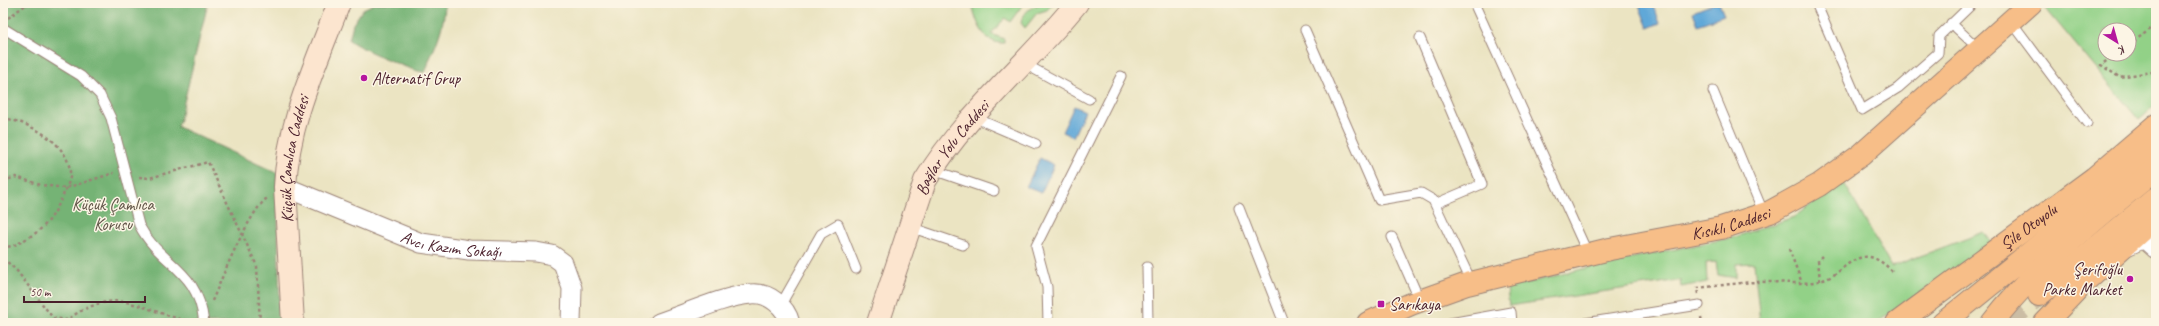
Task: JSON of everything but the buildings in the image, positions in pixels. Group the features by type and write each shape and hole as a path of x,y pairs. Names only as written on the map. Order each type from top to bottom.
{"main road":[{"name":"Kısıklı Caddesi","path":"1368,323 1420,301 1472,283 1588,254 1721,228 1764,214 1819,185 1861,155 2031,3"},
{"name":"Şile Otoyolu","path":"1897,323 2094,178 2156,125"},
{"name":"Şile Otoyolu","path":"1944,323 2110,188 2156,148"},
{"path":"1992,323 2025,283 2050,259 2156,169"},
{"path":"2039,295 2156,198"},
{"path":"2045,323 2085,281 2156,216"}],"street":[{"name":"Küçük Çamlıca Caddesi","path":"292,323 285,187 286,165 296,116 339,3"},
{"name":"Bağlar Yolu Caddesi","path":"878,323 925,181 946,148 1077,3"},
{"name":"Avcı Kazım Sokağı","path":"285,187 420,243 469,250 536,252 552,255 563,263 572,288 571,323"},
{"path":"2119,249 2140,240 2146,240 2152,243 2156,249"},
{"path":"660,323 735,297 753,293 769,298 780,306 787,314 790,323"}],"lane":[{"path":"1474,3 1588,254"},
{"path":"1816,3 1862,110 1898,88 1938,53 1939,36 1971,5 1969,3"},
{"path":"2011,21 2087,122"},
{"path":"1951,23 1980,50"},
{"path":"3,28 81,76 100,94 111,118 134,210 146,238 157,251 189,279 201,304 204,322"},
{"path":"1305,30 1379,200 1421,193 1433,200 1472,283"},
{"path":"1420,38 1482,184 1435,204"},
{"path":"1022,63 1089,99"},
{"path":"1048,323 1047,286 1036,246 1121,76"},
{"path":"1713,91 1764,214"},
{"path":"973,117 1036,144"},
{"path":"932,170 994,191"},
{"path":"1239,208 1284,323"},
{"path":"780,306 821,234 838,224 856,269"},
{"path":"910,227 963,245"},
{"path":"1392,237 1420,301"},
{"path":"1147,267 1148,323"},
{"path":"1585,323 1699,305"},
{"path":"1450,323 1512,312 1512,323"}],"path":[{"path":"3,21 28,3"},
{"path":"2137,39 2156,25"},
{"path":"2105,62 2101,65 2120,76 2152,72 2156,69"},
{"path":"3,118 28,126 43,134 59,147 66,157 70,176 57,210 42,230 11,247 3,247"},
{"path":"3,181 16,177 41,185 66,188 116,173 149,178 208,162 242,237 257,266 260,323"},
{"path":"3,258 17,271 53,318 67,320 80,310 101,303 129,302 181,320 204,322 226,268 242,237 264,201 273,193 285,187"},
{"path":"1789,249 1802,283"},
{"path":"1820,281 1818,260 1822,256"},
{"path":"1702,323 1697,288 1756,282 1802,283 1820,281 1838,273 1851,261 1863,256 1874,258 1885,264 1892,271"}],"green space":[{"name":"Küçük Çamlıca Korusu","path":"3,3 208,3 178,127 277,173 280,323 3,323"},
{"path":"376,3 445,3 444,17 436,45 425,72 411,69 386,59 349,40 353,24 363,9"},
{"path":"594,3 623,3 608,7"},
{"path":"972,3 1024,3 1010,22 1005,18 991,34 1004,39 1004,43 997,43 991,40 981,30 975,16"},
{"path":"1042,3 1054,3 1047,10 1037,13 1025,28 1021,23 1026,13 1031,8"},
{"path":"2053,3 2156,3 2156,105 2139,120 2046,9"},
{"path":"1843,181 1891,267 1984,232 1991,242 1915,297 1876,323 1760,323 1754,263 1736,264 1736,278 1718,275 1716,262 1706,263 1707,282 1681,287 1680,280 1509,306 1507,288 1602,264 1735,237 1794,217"}],"water":[{"path":"1638,3 1652,3 1660,23 1648,28"},
{"path":"1715,3 1719,3 1724,15 1698,25 1693,12"},
{"path":"1074,106 1085,111 1073,137 1062,132"},
{"path":"1040,158 1054,165 1041,193 1026,187"}],"tunnel":[{"path":"2005,323 2039,295"}],"place":[{"name":"Alternatif Grup","path":"364,78"},
{"name":"Şerifoğlu Parke Market","path":"2130,279"},
{"name":"Sarıkaya","path":"1381,304"}]}
